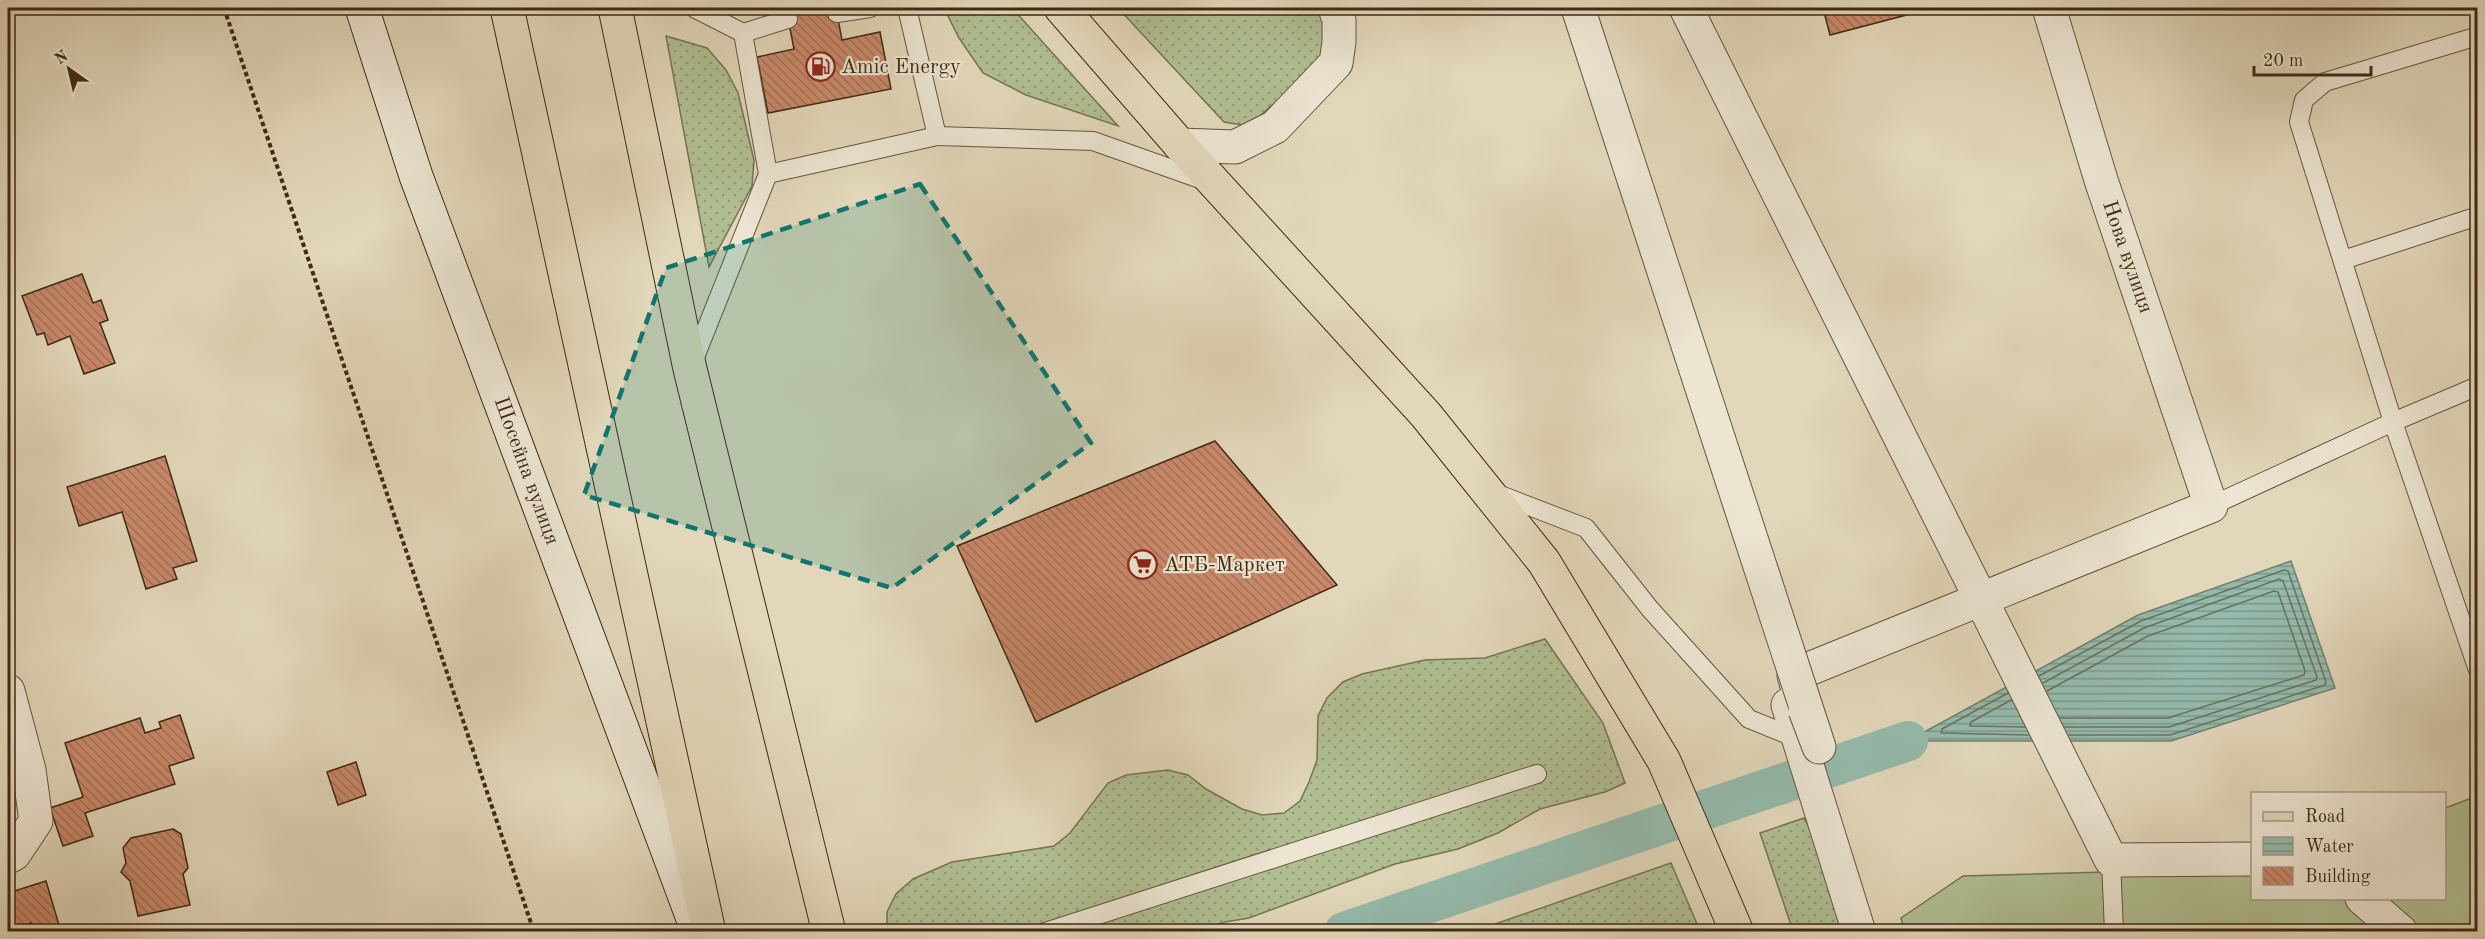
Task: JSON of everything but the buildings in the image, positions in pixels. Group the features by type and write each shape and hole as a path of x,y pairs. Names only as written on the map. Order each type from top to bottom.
{"main road":[{"path":"507,8 709,932"},
{"path":"615,8 690,369 830,932"},
{"path":"1060,8 1180,145 1426,415 1544,562 1664,761 1737,932"}],"street":[{"name":"Шосейна вулиця","path":"362,8 416,177 698,932"},
{"path":"1180,145 1235,147 1275,127 1336,63 1340,42 1339,20 1335,8"},
{"path":"1570,8 1859,932"},
{"path":"1578,8 1819,747"},
{"path":"1686,8 2110,860 2251,859"},
{"name":"Нова вулиця","path":"2049,8 2101,180 2211,506"},
{"path":"1819,747 1794,675 2211,506"},
{"path":"8,691 29,770 36,821 14,854 8,857"},
{"path":"2364,900 2402,932"}],"lane":[{"path":"694,8 743,33 788,19"},
{"path":"837,13 870,8"},
{"path":"907,8 937,136"},
{"path":"690,369 768,174 743,33"},
{"path":"2478,36 2325,82 2304,100 2299,122 2393,422 2478,670"},
{"path":"768,174 937,136 1093,141 1216,185"},
{"path":"2343,260 2478,216"},
{"path":"2211,506 2393,422 2478,386"},
{"path":"1486,490 1586,528 1650,609 1749,718 1819,747"},
{"path":"1045,932 1537,774"},
{"path":"2110,860 2114,932"}],"path":[{"path":"224,8 534,932"}],"highlighted area":[{"path":"920,184 1091,443 892,588 584,495 666,268"}],"shaded area":[{"path":"944,8 1012,8 1118,126 1026,95 983,73 959,38"},
{"path":"1118,8 1323,8 1326,56 1288,95 1259,117 1242,125 1224,122"},
{"path":"666,36 707,48 726,70 738,93 754,160 752,186 709,267"},
{"path":"1545,639 1603,723 1625,783 1605,792 1540,809 1498,833 1458,849 1395,864 1249,918 1225,922 1196,931 887,931 887,912 896,894 913,879 952,862 1054,846 1070,833 1108,783 1126,775 1168,770 1188,775 1206,789 1242,809 1262,815 1284,813 1300,801 1309,782 1317,760 1318,716 1327,698 1343,682 1362,674 1425,660 1485,658"},
{"path":"2477,796 2477,931 1904,932 1901,918 1963,876 2183,870 2251,856 2251,900 2446,900 2446,808"},
{"path":"1804,818 1850,898 1860,931 1793,931 1760,833"},
{"path":"1671,863 1700,931 1475,931"}],"water":[{"path":"2291,561 2335,688 2171,741 1908,741 2138,615"}],"waterway":[{"path":"1344,932 1908,741"}],"place":[{"name":"Amic Energy","path":"820,67"},
{"name":"АТБ-Маркет","path":"1143,565"}]}
